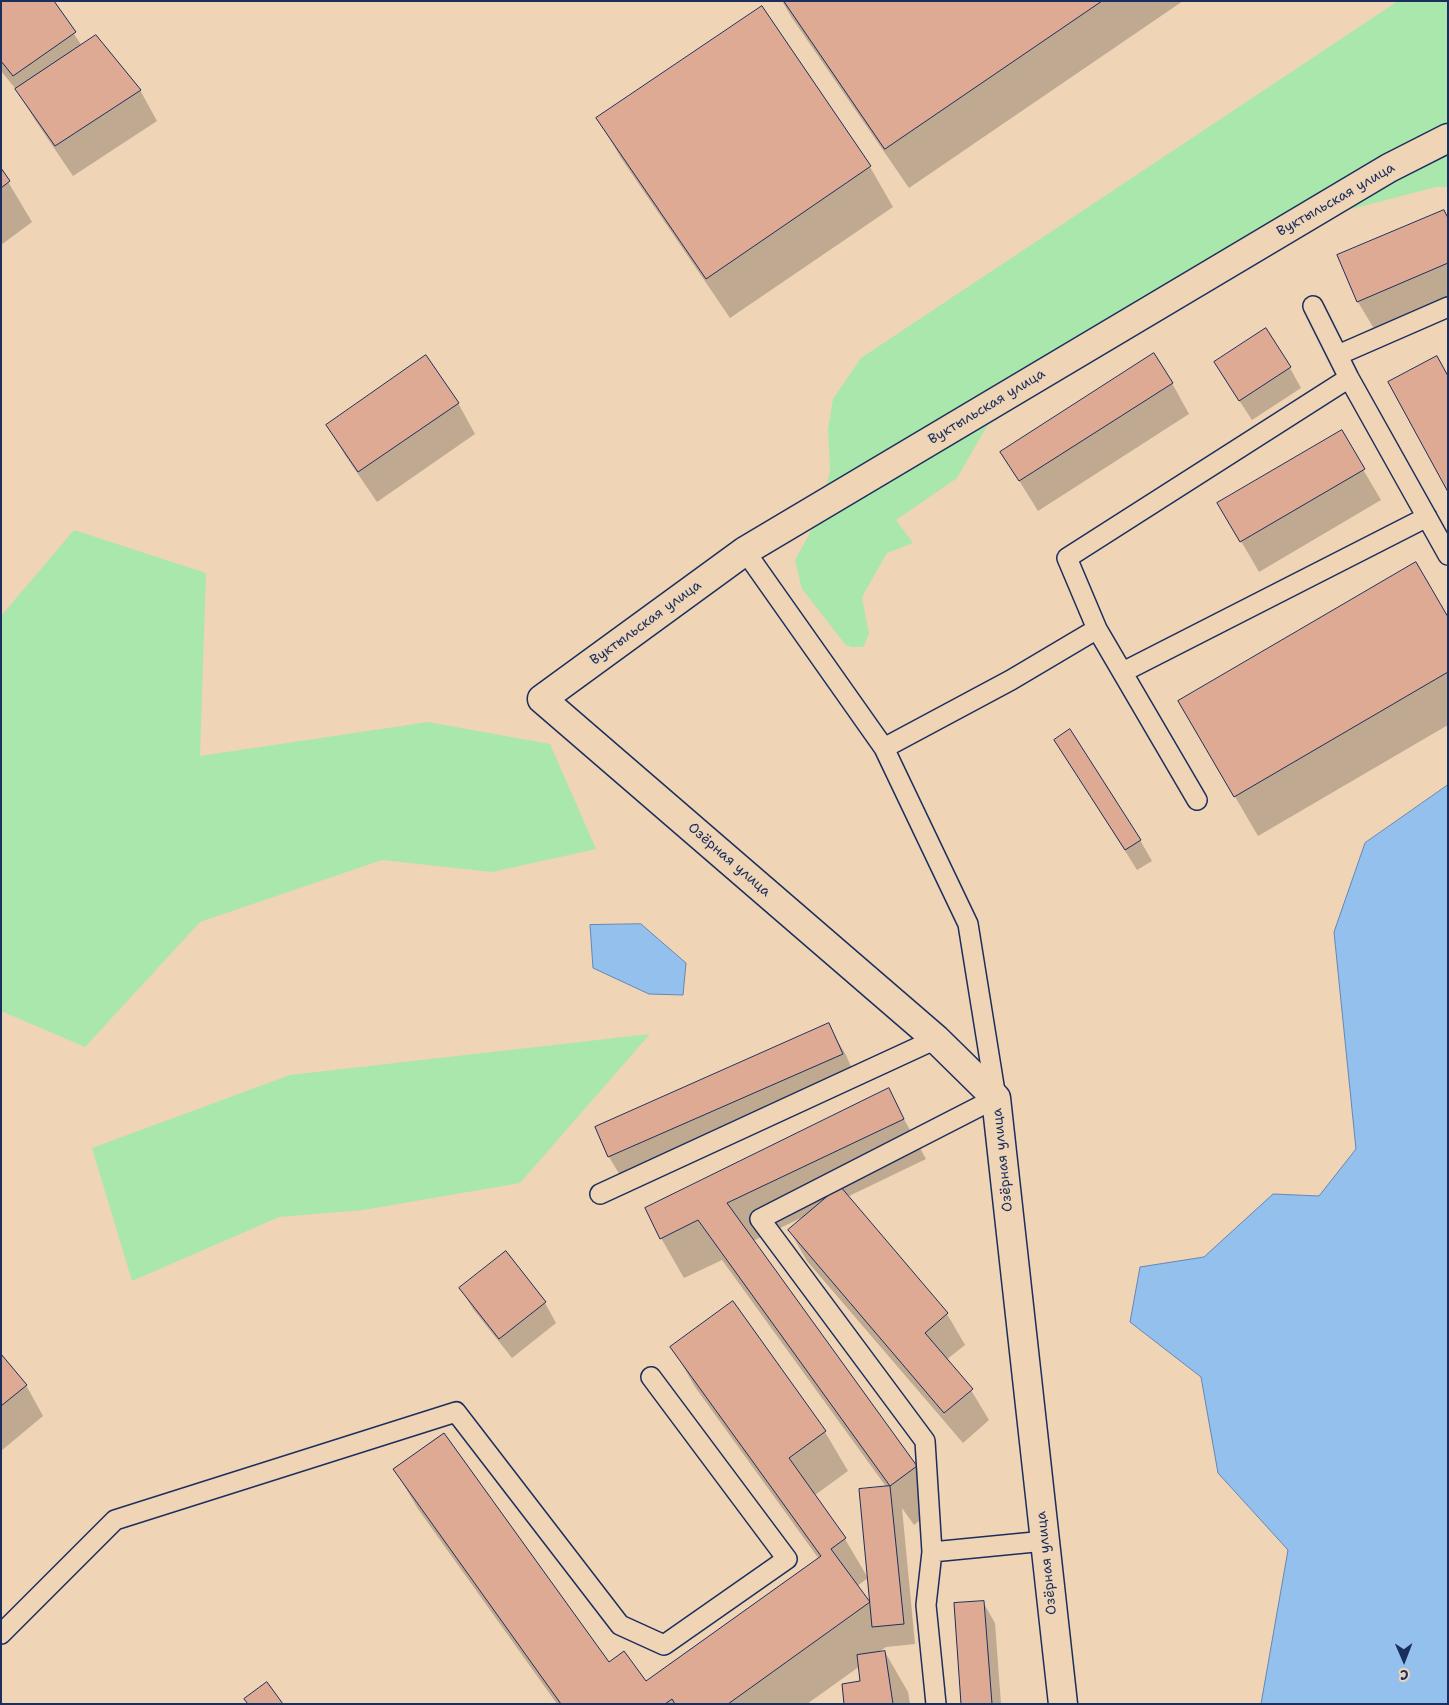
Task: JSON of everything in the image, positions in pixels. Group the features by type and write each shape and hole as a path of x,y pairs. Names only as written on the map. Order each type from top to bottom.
{"street":[{"name":"Вуктыльская улица","path":"542,699 745,551 1388,168 1448,138"},
{"name":"Озёрная улица","path":"542,699 936,1039 996,1098 1063,1704"}],"lane":[{"path":"1313,306 1349,378 1448,555"},
{"path":"1338,355 1448,307"},
{"path":"1197,800 1097,629 1067,558 1349,378"},
{"path":"1123,672 1427,517"},
{"path":"745,551 884,748 968,924 996,1098 760,1219 925,1441 932,1552 926,1605 936,1704"},
{"path":"884,748 1011,680 1097,629"},
{"path":"600,1194 936,1039"},
{"path":"1,1634 115,1520 456,1412 620,1625 664,1645 787,1559 651,1377"},
{"path":"932,1552 1045,1541"}],"green space":[{"path":"1398,1 1448,1 1448,187 1436,187 1340,212 1080,364 987,426 957,478 896,520 913,543 887,553 862,597 869,634 863,647 851,647 845,644 802,589 795,560 817,520 830,471 828,429 833,399 861,358"},
{"path":"74,530 206,573 200,756 428,722 550,744 596,849 492,872 382,860 200,922 85,1047 1,1011 1,616"},
{"path":"650,1034 520,1183 363,1210 279,1217 132,1281 92,1148 290,1075"}],"water":[{"path":"1448,785 1448,1704 1261,1704 1288,1550 1218,1473 1201,1377 1130,1322 1140,1267 1204,1257 1273,1194 1319,1196 1356,1149 1334,932 1365,843"},
{"path":"641,924 686,963 683,995 649,994 593,968 590,925"}],"building":[{"path":"1,1 54,1 76,32 13,76 1,61"},
{"path":"784,1 1102,1 885,149"},
{"path":"762,6 871,166 706,279 596,118"},
{"path":"96,35 141,90 55,146 15,89"},
{"path":"1,168 10,181 1,188"},
{"path":"1444,210 1448,218 1448,263 1357,302 1337,255"},
{"path":"1266,328 1291,367 1239,401 1214,362"},
{"path":"1154,353 1173,383 1019,481 1000,452"},
{"path":"426,355 459,403 358,472 326,425"},
{"path":"1437,356 1448,376 1448,492 1388,382"},
{"path":"1342,430 1365,469 1240,542 1217,503"},
{"path":"1416,562 1448,617 1448,672 1234,797 1178,701"},
{"path":"1070,729 1141,840 1125,850 1054,740"},
{"path":"829,1023 843,1054 608,1157 595,1127"},
{"path":"889,1088 904,1119 727,1203 917,1466 890,1486 698,1220 660,1239 645,1208"},
{"path":"840,1186 948,1313 925,1333 973,1389 944,1413 788,1230"},
{"path":"506,1251 546,1302 499,1339 459,1288"},
{"path":"733,1301 826,1431 789,1458 846,1538 831,1549 870,1602 728,1704 675,1704 672,1699 665,1704 561,1704 393,1469 444,1433 609,1662 624,1651 646,1681 821,1556 670,1347"},
{"path":"1,1354 27,1385 1,1406"},
{"path":"890,1486 904,1624 872,1627 859,1489"},
{"path":"984,1601 992,1704 961,1704 954,1603"},
{"path":"885,1651 893,1704 844,1704 842,1684 860,1681 857,1655"},
{"path":"267,1682 283,1704 248,1704 244,1699"}]}
